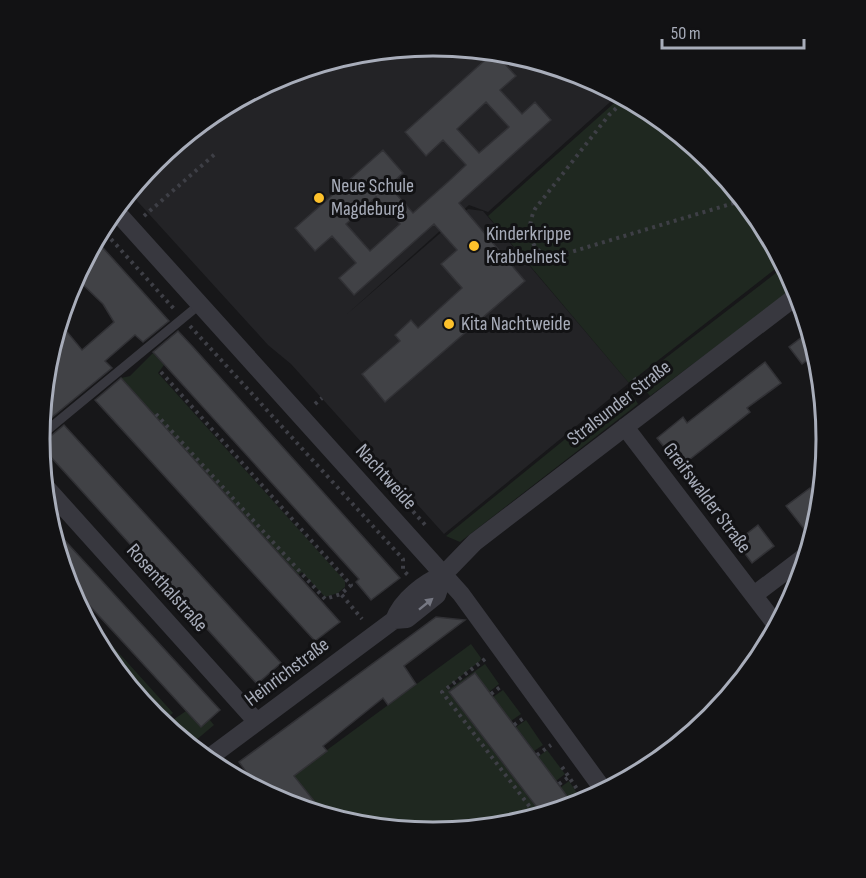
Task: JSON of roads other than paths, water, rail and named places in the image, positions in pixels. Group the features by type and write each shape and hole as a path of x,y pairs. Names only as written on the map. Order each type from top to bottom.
{"street":[{"name":"Nachtweide","path":"121,217 444,574 484,624 600,784"},
{"name":"Stralsunder Straße","path":"444,574 475,542 790,301"},
{"name":"Greifswalder Straße","path":"625,427 772,619"},
{"name":"Rosenthalstraße","path":"54,496 257,722"},
{"path":"754,595 795,564"},
{"name":"Heinrichstraße","path":"214,754 394,620 406,619 437,595 444,574"}],"lane":[{"path":"50,428 199,305"}],"place":[{"name":"Neue Schule Magdeburg","path":"319,198"},
{"name":"Kinderkrippe Krabbelnest","path":"474,246"},
{"name":"Kita Nachtweide","path":"449,324"}]}
